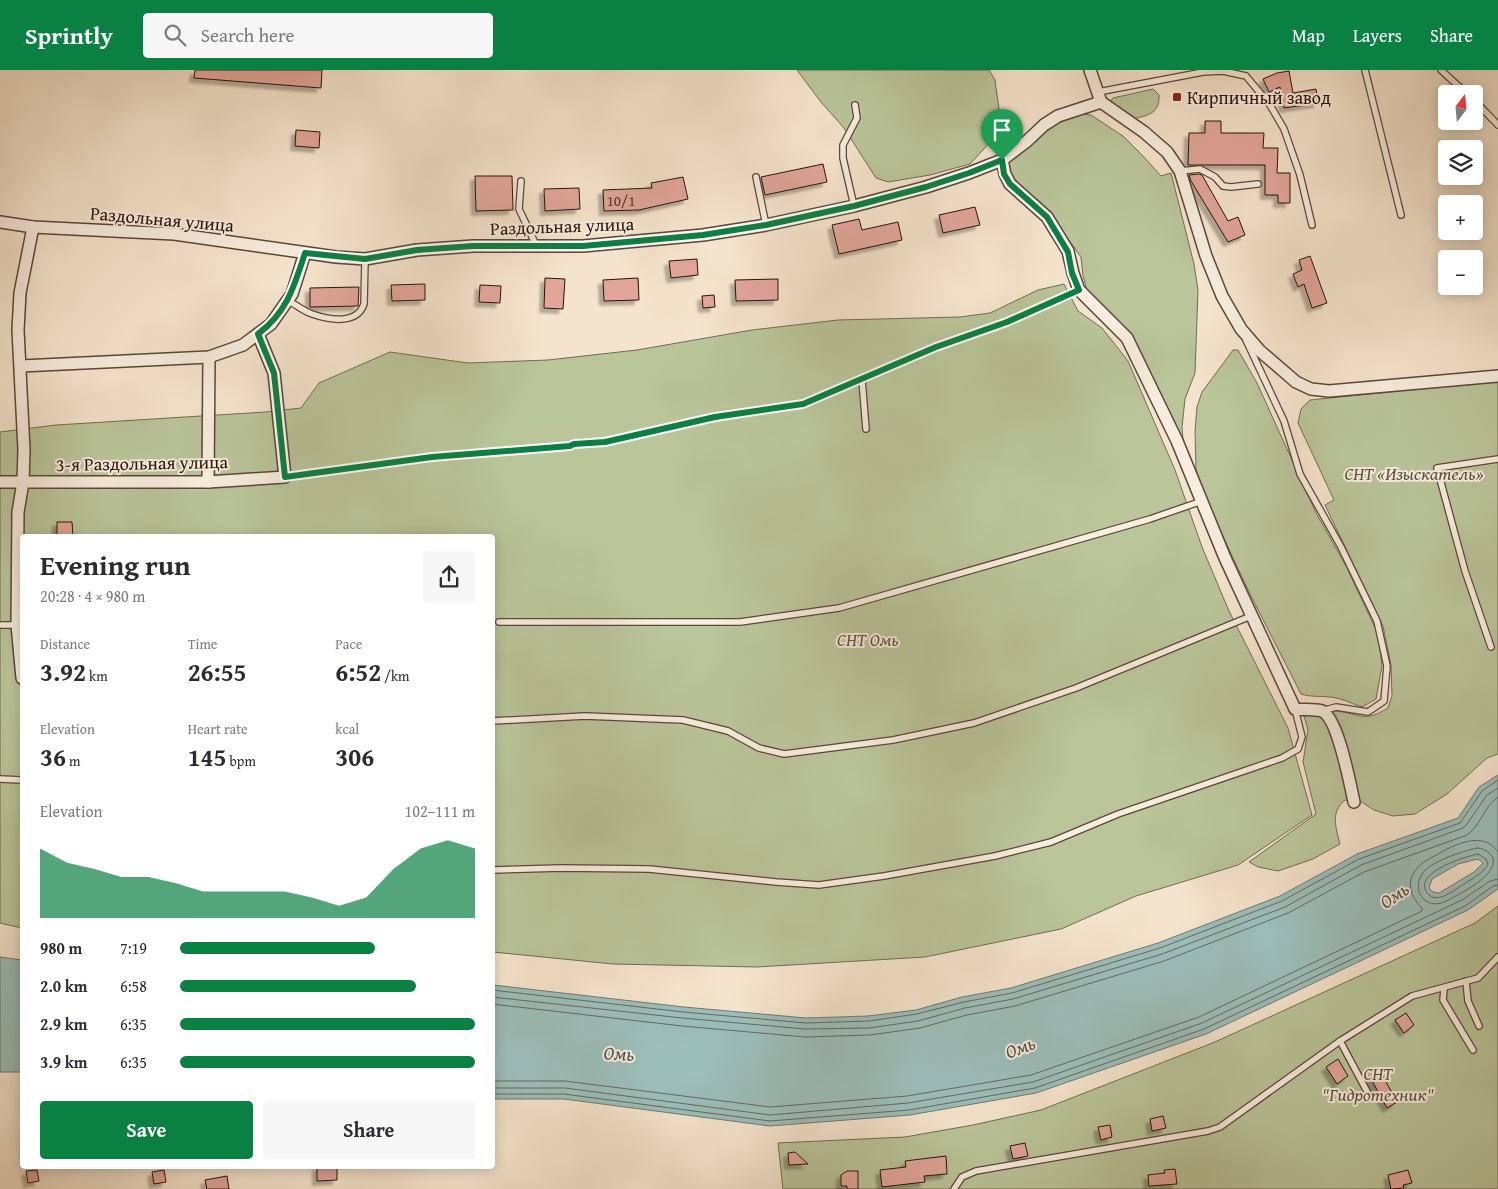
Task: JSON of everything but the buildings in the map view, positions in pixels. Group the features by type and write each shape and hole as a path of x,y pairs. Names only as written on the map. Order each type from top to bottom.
{"street":[{"path":"1090,70 1099,97 1113,112 1144,132 1167,152 1180,171 1206,256 1222,296 1241,329 1281,371 1296,382 1311,389 1329,391 1498,376"},
{"name":"Раздольная улица","path":"0,222 33,227 174,234 305,253 365,259 417,250 473,246 583,246 703,235 766,225 854,206 926,187 969,173 1002,160 1044,125 1058,116 1099,97"},
{"path":"1002,160 1004,174 1010,184 1047,217 1068,252 1072,273 1079,290 1127,338 1177,440 1225,558 1295,708 1321,711 1328,717 1347,765 1354,802"},
{"path":"20,648 17,625 18,512 23,482 24,450 18,330 20,293 33,227"},
{"path":"21,366 209,357 243,345 271,324 292,294 305,253"},
{"path":"258,334 274,373 285,477"},
{"path":"208,482 209,357"},
{"name":"3-я Раздольная улица","path":"0,482 208,482 285,477"}],"lane":[{"path":"1365,70 1401,215"},
{"path":"1441,70 1457,85"},
{"path":"1099,97 1203,72 1223,71 1246,76 1270,104 1284,129 1300,175 1312,225"},
{"path":"854,206 843,158 843,145 857,118 855,105"},
{"path":"1483,109 1498,125"},
{"path":"1180,171 1200,169 1215,177 1223,186 1258,184"},
{"path":"756,177 766,225"},
{"path":"521,181 519,209 536,245"},
{"path":"287,300 311,314 336,319 355,317 363,309 364,304 365,259"},
{"path":"285,477 432,457 605,442 715,417 803,404 936,347 1007,322 1079,290"},
{"path":"1241,329 1284,421 1300,474 1341,547 1377,621 1387,666 1384,701 1368,712 1336,707 1321,711"},
{"path":"862,380 866,429"},
{"path":"1491,647 1465,571 1437,468 1498,458"},
{"path":"499,622 740,622 839,608 1150,519 1202,501"},
{"path":"495,720 585,716 683,720 728,731 759,748 784,754 893,740 974,722 1076,688 1252,616"},
{"path":"0,625 17,625"},
{"path":"495,870 561,868 649,869 820,885 884,876 995,856 1052,842 1118,814 1282,758 1298,749 1302,737 1295,708"},
{"path":"0,779 20,780"},
{"path":"953,1188 962,1177 976,1171 1208,1132 1220,1127 1340,1042 1412,996 1444,989 1478,978 1498,957"},
{"path":"1466,981 1468,1001 1480,1026"},
{"path":"1444,989 1443,1000 1472,1050"},
{"path":"1340,1042 1370,1097"}],"green space":[{"path":"797,70 989,70 995,80 1000,116 993,139 970,164 930,175 888,182 876,178 844,128 821,102"},
{"path":"1153,89 1159,95 1159,101 1152,113 1143,117 1132,119 1109,103 1113,98"},
{"path":"1083,114 1091,115 1123,136 1161,176 1171,173 1194,264 1198,290 1195,373 1185,399 1182,427 1184,451 1131,335 1087,290 1081,257 1055,221 1032,195 1018,184 1008,168 1009,161 1051,124"},
{"name":"СНТ Омь","path":"1064,284 1078,311 1102,328 1128,361 1175,470 1202,547 1229,611 1288,728 1312,815 1238,865 1136,896 1061,929 925,957 757,967 613,964 495,952 495,534 20,534 20,928 0,923 0,432 56,425 266,412 301,408 319,383 390,352 468,363 548,360 637,350 752,330 838,320 960,317 990,313 1038,290"},
{"path":"1233,350 1238,350 1257,383 1316,513 1346,566 1378,634 1382,666 1376,699 1362,707 1334,698 1301,694 1249,592 1205,498 1196,469 1195,431 1197,407 1202,392"},
{"name":"СНТ «Изыскатель»","path":"1498,381 1498,754 1487,758 1447,794 1415,814 1393,816 1374,810 1360,801 1345,800 1337,810 1335,820 1340,844 1313,859 1278,871 1258,867 1249,862 1316,814 1303,762 1308,730 1304,716 1336,711 1362,716 1373,715 1388,708 1392,696 1391,665 1383,626 1325,505 1334,500 1298,423 1301,409 1310,400"},
{"name":"СНТ \"Гидротехник\"","path":"1498,906 1498,1189 783,1189 778,1143 905,1137 1041,1110 1215,1042 1475,923"}],"water":[{"name":"Омь","path":"1498,775 1498,889 1468,910 1206,1034 1036,1093 910,1115 770,1126 564,1099 495,1099 495,985 684,1007 806,1018 868,1016 916,1010 962,997 1011,988 1158,943 1280,896 1357,854 1458,818 1479,787","holes":["1478,859 1483,863 1474,872 1439,893 1433,892 1429,888 1432,879 1458,864"]},
{"path":"0,957 20,960 20,1072 0,1072"}],"place":[{"name":"Кирпичный завод","path":"1177,97"}],"route":[{"path":"1002,160 1004,174 1010,184 1047,217 1068,252 1072,273 1079,290 1007,322 936,347 803,404 715,417 605,442 432,457 285,477 274,373 258,334 271,324 292,294 305,253 365,259 417,250 473,246 583,246 703,235 766,225 854,206 926,187 1002,160"}]}
